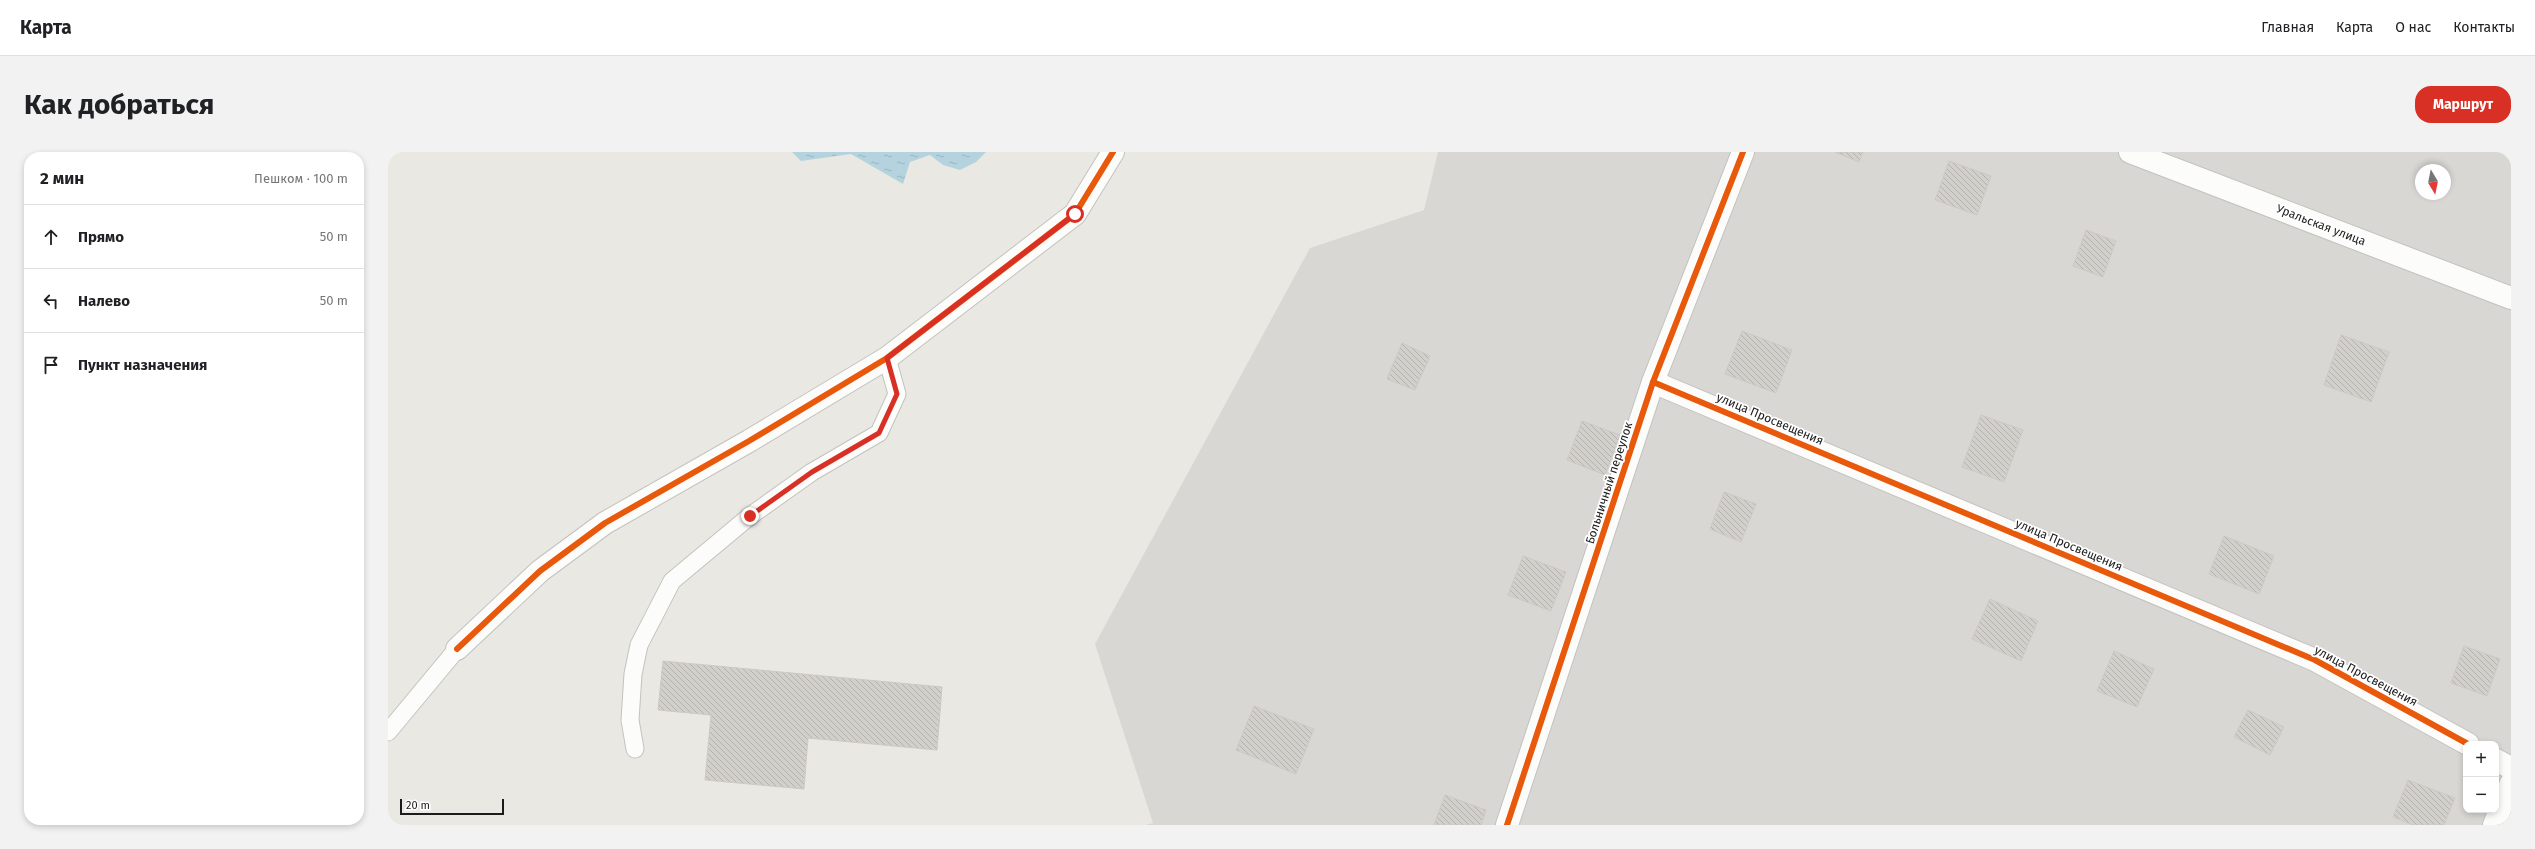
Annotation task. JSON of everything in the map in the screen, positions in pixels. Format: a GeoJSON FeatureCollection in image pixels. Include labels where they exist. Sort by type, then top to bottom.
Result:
{"type":"FeatureCollection","features":[{"type":"Feature","properties":{"kind":"street"},"geometry":{"type":"LineString","coordinates":[[456,649],[540,571],[605,523],[749,441],[887,358],[1075,214],[1113,152]]}},
{"type":"Feature","properties":{"kind":"street","name":"Больничный переулок"},"geometry":{"type":"LineString","coordinates":[[1507,825],[1654,382],[1743,152]]}},
{"type":"Feature","properties":{"kind":"street","name":"Уральская улица"},"geometry":{"type":"LineString","coordinates":[[2130,152],[2511,298]]}},
{"type":"Feature","properties":{"kind":"street","name":"улица Просвещения"},"geometry":{"type":"LineString","coordinates":[[1654,382],[2315,660],[2463,741]]}},
{"type":"Feature","properties":{"kind":"street"},"geometry":{"type":"LineString","coordinates":[[2499,762],[2511,768]]}},
{"type":"Feature","properties":{"kind":"street"},"geometry":{"type":"LineString","coordinates":[[2494,825],[2511,783]]}},
{"type":"Feature","properties":{"kind":"lane"},"geometry":{"type":"LineString","coordinates":[[635,749],[630,720],[633,674],[639,645],[672,581],[750,516],[812,472],[879,433],[897,394],[887,358]]}},
{"type":"Feature","properties":{"kind":"lane"},"geometry":{"type":"LineString","coordinates":[[388,732],[456,649]]}},
{"type":"Feature","properties":{"kind":"shaded area"},"geometry":{"type":"Polygon","coordinates":[[[1438,152],[2511,152],[2511,825],[1145,825],[1153,823],[1095,644],[1310,248],[1424,210],[1438,152]]]}},
{"type":"Feature","properties":{"kind":"water"},"geometry":{"type":"Polygon","coordinates":[[[792,152],[986,152],[976,162],[960,170],[943,165],[930,155],[910,162],[903,184],[851,154],[801,161],[792,152]]]}},
{"type":"Feature","properties":{"kind":"building"},"geometry":{"type":"Polygon","coordinates":[[[1835,152],[1863,152],[1859,162],[1835,152]]]}},
{"type":"Feature","properties":{"kind":"building"},"geometry":{"type":"Polygon","coordinates":[[[1949,161],[1991,176],[1977,215],[1935,200],[1949,161]]]}},
{"type":"Feature","properties":{"kind":"building"},"geometry":{"type":"Polygon","coordinates":[[[2086,230],[2116,241],[2103,277],[2073,266],[2086,230]]]}},
{"type":"Feature","properties":{"kind":"building"},"geometry":{"type":"Polygon","coordinates":[[[1742,331],[1792,350],[1776,393],[1725,374],[1742,331]]]}},
{"type":"Feature","properties":{"kind":"building"},"geometry":{"type":"Polygon","coordinates":[[[2341,335],[2389,352],[2371,402],[2324,385],[2341,335]]]}},
{"type":"Feature","properties":{"kind":"building"},"geometry":{"type":"Polygon","coordinates":[[[1402,343],[1430,356],[1415,390],[1387,379],[1402,343]]]}},
{"type":"Feature","properties":{"kind":"building"},"geometry":{"type":"Polygon","coordinates":[[[1981,415],[2023,430],[2004,482],[1962,467],[1981,415]]]}},
{"type":"Feature","properties":{"kind":"building"},"geometry":{"type":"Polygon","coordinates":[[[1582,421],[1620,435],[1605,475],[1567,460],[1582,421]]]}},
{"type":"Feature","properties":{"kind":"building"},"geometry":{"type":"Polygon","coordinates":[[[1724,492],[1756,504],[1741,542],[1710,529],[1724,492]]]}},
{"type":"Feature","properties":{"kind":"building"},"geometry":{"type":"Polygon","coordinates":[[[2224,536],[2274,556],[2259,594],[2209,574],[2224,536]]]}},
{"type":"Feature","properties":{"kind":"building"},"geometry":{"type":"Polygon","coordinates":[[[1523,556],[1566,572],[1551,611],[1508,595],[1523,556]]]}},
{"type":"Feature","properties":{"kind":"building"},"geometry":{"type":"Polygon","coordinates":[[[1990,599],[2038,621],[2021,661],[1972,639],[1990,599]]]}},
{"type":"Feature","properties":{"kind":"building"},"geometry":{"type":"Polygon","coordinates":[[[2464,646],[2500,659],[2487,696],[2451,683],[2464,646]]]}},
{"type":"Feature","properties":{"kind":"building"},"geometry":{"type":"Polygon","coordinates":[[[2114,651],[2154,669],[2137,707],[2097,691],[2114,651]]]}},
{"type":"Feature","properties":{"kind":"building"},"geometry":{"type":"Polygon","coordinates":[[[663,661],[942,687],[937,750],[808,738],[804,789],[705,780],[711,715],[658,710],[663,661]]]}},
{"type":"Feature","properties":{"kind":"building"},"geometry":{"type":"Polygon","coordinates":[[[1254,706],[1314,729],[1296,774],[1236,750],[1254,706]]]}},
{"type":"Feature","properties":{"kind":"building"},"geometry":{"type":"Polygon","coordinates":[[[2248,710],[2284,727],[2270,755],[2234,737],[2248,710]]]}},
{"type":"Feature","properties":{"kind":"building"},"geometry":{"type":"Polygon","coordinates":[[[2408,780],[2455,798],[2444,825],[2413,825],[2393,817],[2408,780]]]}},
{"type":"Feature","properties":{"kind":"building"},"geometry":{"type":"Polygon","coordinates":[[[1445,795],[1486,810],[1481,825],[1434,825],[1445,795]]]}},
{"type":"Feature","properties":{"kind":"cycle path"},"geometry":{"type":"LineString","coordinates":[[457,649],[540,571],[605,523],[749,441],[887,358],[1075,214],[1113,152]]}},
{"type":"Feature","properties":{"kind":"cycle path"},"geometry":{"type":"LineString","coordinates":[[1507,825],[1653,382],[1743,152]]}},
{"type":"Feature","properties":{"kind":"cycle path"},"geometry":{"type":"LineString","coordinates":[[1653,382],[2315,660],[2463,741]]}},
{"type":"Feature","properties":{"kind":"route"},"geometry":{"type":"LineString","coordinates":[[750,516],[812,472],[879,433],[897,394],[887,358],[1075,214]]}}]}
